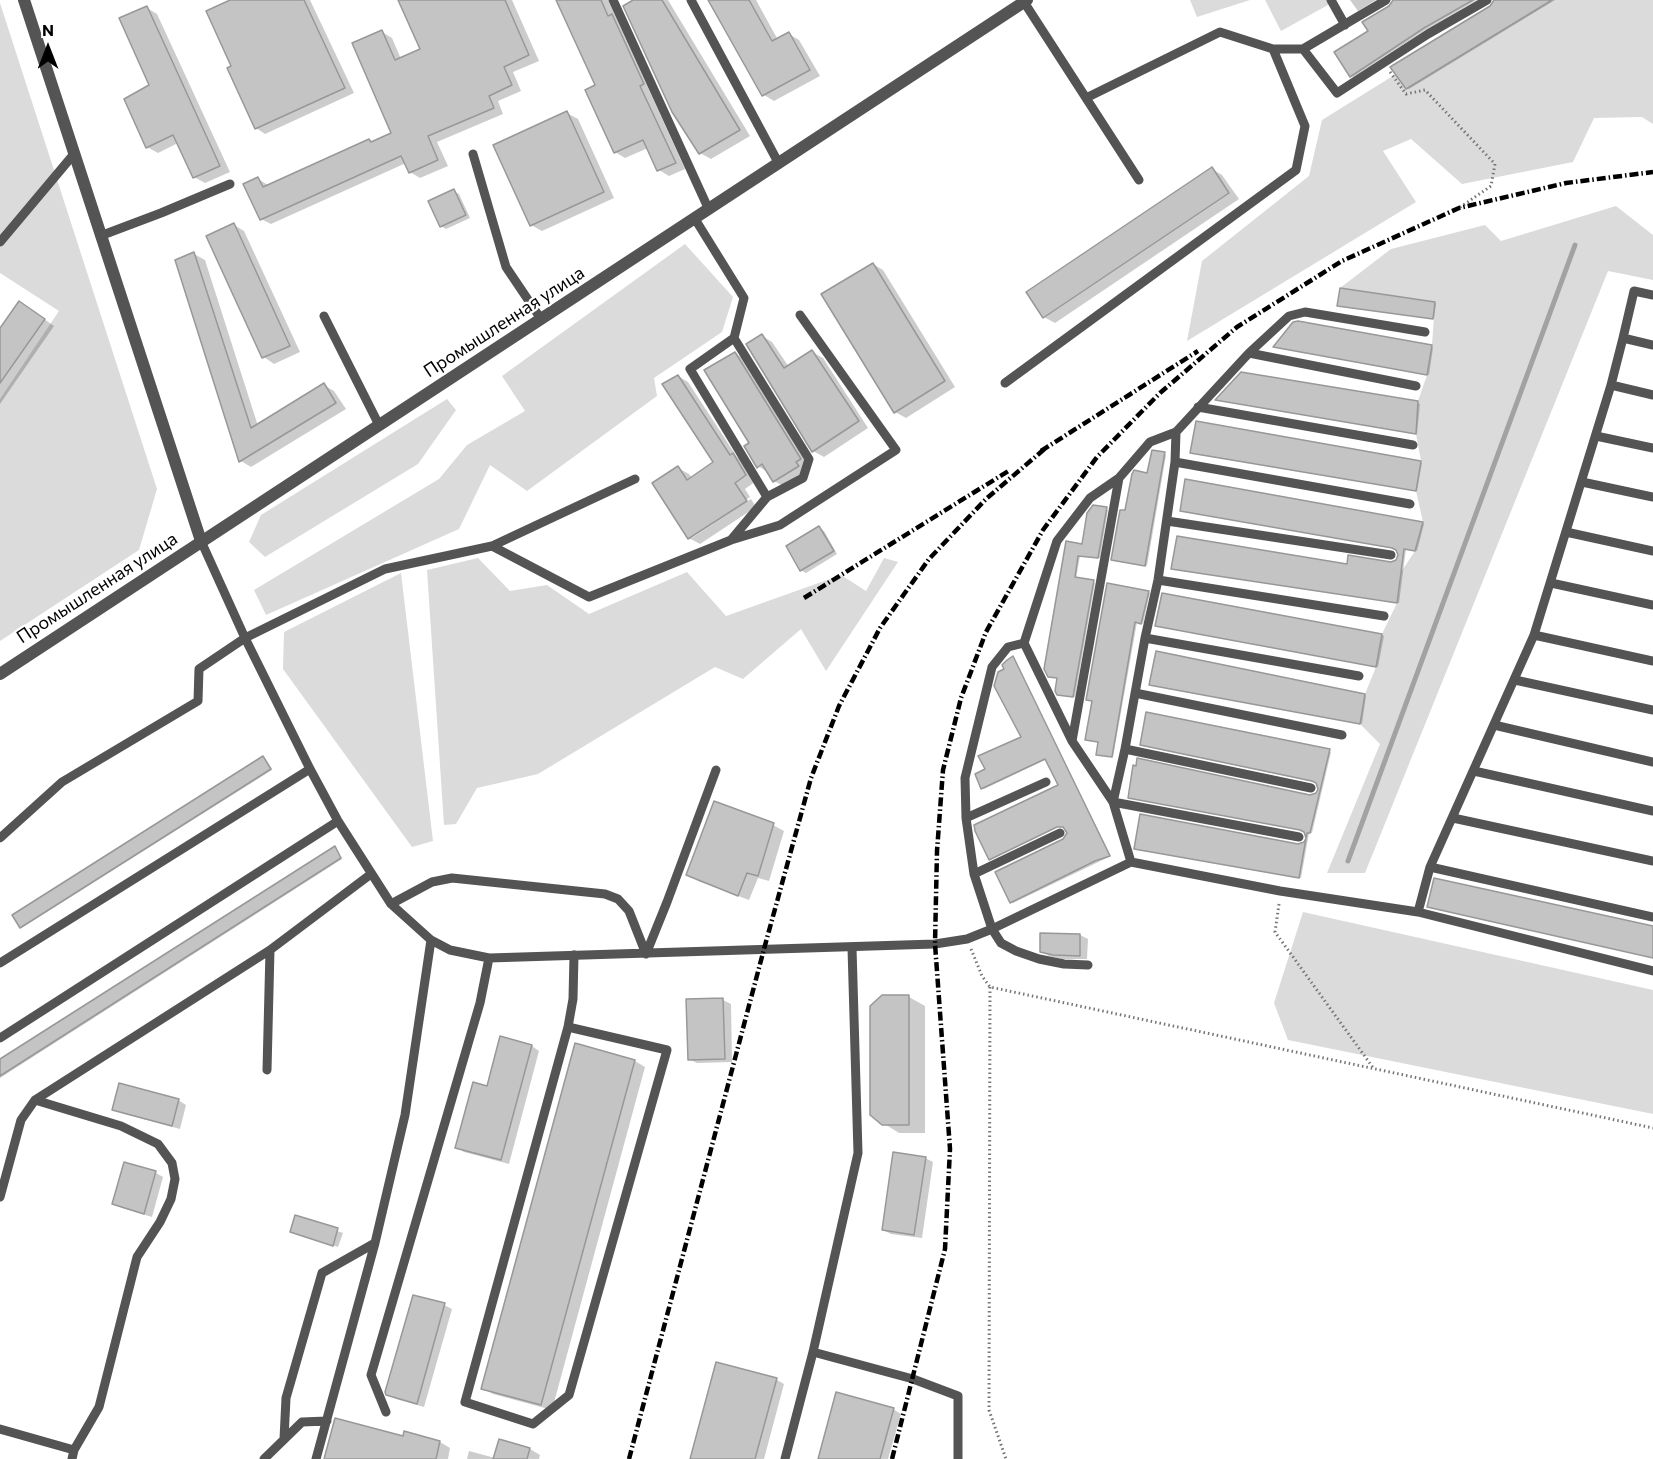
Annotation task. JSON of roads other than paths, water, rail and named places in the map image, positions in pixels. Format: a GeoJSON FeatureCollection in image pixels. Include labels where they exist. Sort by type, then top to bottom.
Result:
{"type":"FeatureCollection","features":[{"type":"Feature","properties":{"kind":"street"},"geometry":{"type":"LineString","coordinates":[[27,1],[100,236],[201,541]]}},
{"type":"Feature","properties":{"kind":"street","name":"Промышленная улица"},"geometry":{"type":"LineString","coordinates":[[0,674],[1025,1]]}},
{"type":"Feature","properties":{"kind":"lane"},"geometry":{"type":"LineString","coordinates":[[613,0],[709,210]]}},
{"type":"Feature","properties":{"kind":"lane"},"geometry":{"type":"LineString","coordinates":[[691,0],[779,164]]}},
{"type":"Feature","properties":{"kind":"lane"},"geometry":{"type":"LineString","coordinates":[[1331,0],[1345,25]]}},
{"type":"Feature","properties":{"kind":"lane"},"geometry":{"type":"LineString","coordinates":[[1086,98],[1220,32],[1273,49],[1303,49],[1386,0]]}},
{"type":"Feature","properties":{"kind":"lane"},"geometry":{"type":"LineString","coordinates":[[1303,49],[1337,93],[1487,0]]}},
{"type":"Feature","properties":{"kind":"lane"},"geometry":{"type":"LineString","coordinates":[[1025,1],[1139,180]]}},
{"type":"Feature","properties":{"kind":"lane"},"geometry":{"type":"LineString","coordinates":[[1005,383],[1296,171],[1305,126],[1273,49]]}},
{"type":"Feature","properties":{"kind":"lane"},"geometry":{"type":"LineString","coordinates":[[0,242],[74,154]]}},
{"type":"Feature","properties":{"kind":"lane"},"geometry":{"type":"LineString","coordinates":[[473,154],[506,267],[541,319]]}},
{"type":"Feature","properties":{"kind":"lane"},"geometry":{"type":"LineString","coordinates":[[100,236],[230,184]]}},
{"type":"Feature","properties":{"kind":"lane"},"geometry":{"type":"LineString","coordinates":[[695,219],[744,298],[734,338],[690,369],[767,497]]}},
{"type":"Feature","properties":{"kind":"lane"},"geometry":{"type":"LineString","coordinates":[[1418,912],[1430,867],[1534,634],[1611,385],[1634,291],[1653,295]]}},
{"type":"Feature","properties":{"kind":"lane"},"geometry":{"type":"LineString","coordinates":[[1131,862],[1113,802],[1072,741],[1024,643],[1057,541],[1090,498],[1119,478],[1150,442],[1176,432],[1250,353],[1289,316],[1305,312],[1425,332]]}},
{"type":"Feature","properties":{"kind":"lane"},"geometry":{"type":"LineString","coordinates":[[492,546],[590,597],[731,540],[780,525],[896,450],[800,315]]}},
{"type":"Feature","properties":{"kind":"lane"},"geometry":{"type":"LineString","coordinates":[[324,316],[379,425]]}},
{"type":"Feature","properties":{"kind":"lane"},"geometry":{"type":"LineString","coordinates":[[731,540],[767,497],[803,478],[809,459],[734,338]]}},
{"type":"Feature","properties":{"kind":"lane"},"geometry":{"type":"LineString","coordinates":[[1623,338],[1653,345]]}},
{"type":"Feature","properties":{"kind":"lane"},"geometry":{"type":"LineString","coordinates":[[1250,353],[1416,386]]}},
{"type":"Feature","properties":{"kind":"lane"},"geometry":{"type":"LineString","coordinates":[[1611,385],[1653,394]]}},
{"type":"Feature","properties":{"kind":"lane"},"geometry":{"type":"LineString","coordinates":[[1198,407],[1413,445]]}},
{"type":"Feature","properties":{"kind":"lane"},"geometry":{"type":"LineString","coordinates":[[1113,802],[1158,580],[1175,462],[1176,432]]}},
{"type":"Feature","properties":{"kind":"lane"},"geometry":{"type":"LineString","coordinates":[[1596,436],[1653,448]]}},
{"type":"Feature","properties":{"kind":"lane"},"geometry":{"type":"LineString","coordinates":[[1175,462],[1410,504]]}},
{"type":"Feature","properties":{"kind":"lane"},"geometry":{"type":"LineString","coordinates":[[1072,741],[1119,478]]}},
{"type":"Feature","properties":{"kind":"lane"},"geometry":{"type":"LineString","coordinates":[[0,838],[62,782],[198,701],[199,669],[245,638],[386,569],[492,546],[635,479]]}},
{"type":"Feature","properties":{"kind":"lane"},"geometry":{"type":"LineString","coordinates":[[1582,482],[1653,497]]}},
{"type":"Feature","properties":{"kind":"lane"},"geometry":{"type":"LineString","coordinates":[[1167,521],[1391,555]]}},
{"type":"Feature","properties":{"kind":"lane"},"geometry":{"type":"LineString","coordinates":[[1566,532],[1653,550]]}},
{"type":"Feature","properties":{"kind":"lane"},"geometry":{"type":"LineString","coordinates":[[201,541],[245,638],[338,821],[391,904],[431,940],[450,950],[489,958],[935,944],[967,939],[992,929],[1131,862],[1280,891],[1418,912],[1653,970]]}},
{"type":"Feature","properties":{"kind":"lane"},"geometry":{"type":"LineString","coordinates":[[1158,580],[1383,616]]}},
{"type":"Feature","properties":{"kind":"lane"},"geometry":{"type":"LineString","coordinates":[[1551,583],[1653,605]]}},
{"type":"Feature","properties":{"kind":"lane"},"geometry":{"type":"LineString","coordinates":[[1534,634],[1653,661]]}},
{"type":"Feature","properties":{"kind":"lane"},"geometry":{"type":"LineString","coordinates":[[1145,638],[1359,676]]}},
{"type":"Feature","properties":{"kind":"lane"},"geometry":{"type":"LineString","coordinates":[[1024,643],[1008,647],[992,667],[965,778],[966,818],[974,874],[992,929],[1001,943],[1016,951],[1064,964],[1088,965]]}},
{"type":"Feature","properties":{"kind":"lane"},"geometry":{"type":"LineString","coordinates":[[1515,680],[1653,710]]}},
{"type":"Feature","properties":{"kind":"lane"},"geometry":{"type":"LineString","coordinates":[[1135,693],[1342,735]]}},
{"type":"Feature","properties":{"kind":"lane"},"geometry":{"type":"LineString","coordinates":[[1494,725],[1653,762]]}},
{"type":"Feature","properties":{"kind":"lane"},"geometry":{"type":"LineString","coordinates":[[1125,749],[1311,788]]}},
{"type":"Feature","properties":{"kind":"lane"},"geometry":{"type":"LineString","coordinates":[[0,963],[310,769]]}},
{"type":"Feature","properties":{"kind":"lane"},"geometry":{"type":"LineString","coordinates":[[646,954],[716,770]]}},
{"type":"Feature","properties":{"kind":"lane"},"geometry":{"type":"LineString","coordinates":[[1474,771],[1653,811]]}},
{"type":"Feature","properties":{"kind":"lane"},"geometry":{"type":"LineString","coordinates":[[966,818],[1046,782]]}},
{"type":"Feature","properties":{"kind":"lane"},"geometry":{"type":"LineString","coordinates":[[1113,802],[1299,837]]}},
{"type":"Feature","properties":{"kind":"lane"},"geometry":{"type":"LineString","coordinates":[[1453,818],[1653,861]]}},
{"type":"Feature","properties":{"kind":"lane"},"geometry":{"type":"LineString","coordinates":[[0,1038],[338,821]]}},
{"type":"Feature","properties":{"kind":"lane"},"geometry":{"type":"LineString","coordinates":[[974,874],[1060,833]]}},
{"type":"Feature","properties":{"kind":"lane"},"geometry":{"type":"LineString","coordinates":[[1430,867],[1653,917]]}},
{"type":"Feature","properties":{"kind":"lane"},"geometry":{"type":"LineString","coordinates":[[0,1197],[21,1120],[35,1100],[270,950],[371,874]]}},
{"type":"Feature","properties":{"kind":"lane"},"geometry":{"type":"LineString","coordinates":[[391,904],[432,882],[452,878],[605,894],[618,899],[628,911],[646,954]]}},
{"type":"Feature","properties":{"kind":"lane"},"geometry":{"type":"LineString","coordinates":[[316,1459],[375,1243],[405,1115],[431,940]]}},
{"type":"Feature","properties":{"kind":"lane"},"geometry":{"type":"LineString","coordinates":[[785,1459],[813,1352],[858,1153],[852,948]]}},
{"type":"Feature","properties":{"kind":"lane"},"geometry":{"type":"LineString","coordinates":[[267,1070],[270,950]]}},
{"type":"Feature","properties":{"kind":"lane"},"geometry":{"type":"LineString","coordinates":[[568,1027],[667,1050],[569,1395],[533,1424],[465,1402],[568,1027],[573,999],[574,955]]}},
{"type":"Feature","properties":{"kind":"lane"},"geometry":{"type":"LineString","coordinates":[[386,1412],[371,1376],[480,1003],[489,958]]}},
{"type":"Feature","properties":{"kind":"lane"},"geometry":{"type":"LineString","coordinates":[[0,1429],[73,1454],[99,1407],[137,1257],[160,1222],[171,1199],[175,1179],[172,1163],[158,1144],[121,1126],[35,1100]]}},
{"type":"Feature","properties":{"kind":"lane"},"geometry":{"type":"LineString","coordinates":[[284,1439],[286,1398],[322,1273],[375,1243]]}},
{"type":"Feature","properties":{"kind":"lane"},"geometry":{"type":"LineString","coordinates":[[813,1352],[913,1379],[958,1396],[958,1459]]}},
{"type":"Feature","properties":{"kind":"lane"},"geometry":{"type":"LineString","coordinates":[[264,1459],[302,1422],[327,1421]]}},
{"type":"Feature","properties":{"kind":"waterway"},"geometry":{"type":"LineString","coordinates":[[1348,861],[1575,245]]}},
{"type":"Feature","properties":{"kind":"railway"},"geometry":{"type":"LineString","coordinates":[[892,1459],[945,1249],[950,1149],[935,944],[937,851],[943,770],[961,698],[986,632],[1043,530],[1097,457],[1160,393],[1237,327],[1342,261],[1459,208],[1566,183],[1653,172]]}},
{"type":"Feature","properties":{"kind":"railway"},"geometry":{"type":"LineString","coordinates":[[1041,451],[1198,351]]}},
{"type":"Feature","properties":{"kind":"railway"},"geometry":{"type":"LineString","coordinates":[[629,1459],[811,778],[839,706],[880,628],[929,559],[986,499],[1048,446]]}},
{"type":"Feature","properties":{"kind":"railway"},"geometry":{"type":"LineString","coordinates":[[804,598],[1010,470]]}}]}
